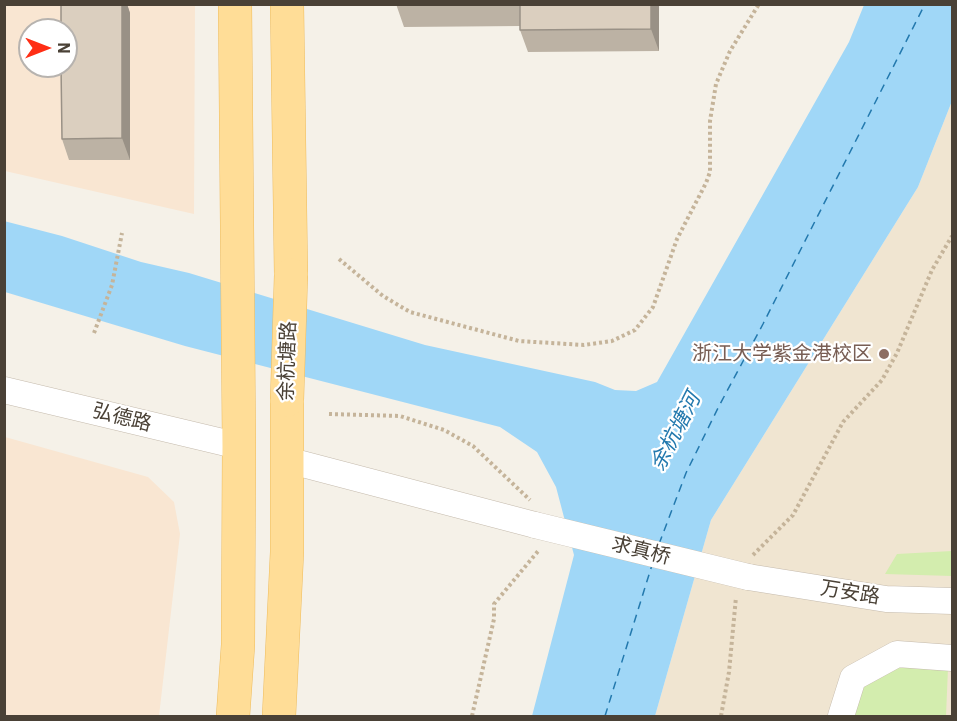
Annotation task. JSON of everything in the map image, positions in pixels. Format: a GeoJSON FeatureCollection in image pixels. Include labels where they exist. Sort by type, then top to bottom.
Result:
{"type":"FeatureCollection","features":[{"type":"Feature","properties":{"kind":"main road"},"geometry":{"type":"LineString","coordinates":[[233,717],[238,645],[239,446],[235,4]]}},
{"type":"Feature","properties":{"kind":"main road","name":"余杭塘路"},"geometry":{"type":"LineString","coordinates":[[279,717],[287,552],[287,400],[291,275],[286,4]]}},
{"type":"Feature","properties":{"kind":"street","name":"弘德路"},"geometry":{"type":"LineString","coordinates":[[4,390],[239,446]]}},
{"type":"Feature","properties":{"kind":"street","name":"求真桥"},"geometry":{"type":"LineString","coordinates":[[287,460],[535,525],[745,576]]}},
{"type":"Feature","properties":{"kind":"street","name":"万安路"},"geometry":{"type":"LineString","coordinates":[[745,576],[886,600],[952,601]]}},
{"type":"Feature","properties":{"kind":"street"},"geometry":{"type":"LineString","coordinates":[[841,717],[853,678],[897,654],[952,658]]}},
{"type":"Feature","properties":{"kind":"path"},"geometry":{"type":"LineString","coordinates":[[339,259],[383,296],[410,312],[519,341],[584,345],[612,341],[635,330],[653,307],[677,239],[706,183],[710,172],[710,121],[716,84],[730,51],[759,4]]}},
{"type":"Feature","properties":{"kind":"path"},"geometry":{"type":"LineString","coordinates":[[94,333],[112,285],[122,233]]}},
{"type":"Feature","properties":{"kind":"path"},"geometry":{"type":"LineString","coordinates":[[721,717],[745,576],[793,515],[843,422],[882,380],[897,353],[932,270],[952,236]]}},
{"type":"Feature","properties":{"kind":"shaded area"},"geometry":{"type":"Polygon","coordinates":[[[5,5],[195,5],[194,214],[5,171],[5,5]]]}},
{"type":"Feature","properties":{"kind":"shaded area","name":"浙江大学紫金港校区"},"geometry":{"type":"Polygon","coordinates":[[[952,101],[952,716],[655,716],[711,520],[918,187],[952,101]]]}},
{"type":"Feature","properties":{"kind":"shaded area"},"geometry":{"type":"Polygon","coordinates":[[[5,437],[148,477],[174,502],[180,534],[159,716],[5,716],[5,437]]]}},
{"type":"Feature","properties":{"kind":"green space"},"geometry":{"type":"Polygon","coordinates":[[[952,551],[952,576],[885,574],[897,554],[952,551]]]}},
{"type":"Feature","properties":{"kind":"green space"},"geometry":{"type":"Polygon","coordinates":[[[893,668],[948,668],[946,716],[851,716],[860,689],[875,674],[893,668]]]}},
{"type":"Feature","properties":{"kind":"water","name":"余杭塘河"},"geometry":{"type":"Polygon","coordinates":[[[864,5],[952,5],[952,101],[918,187],[711,520],[655,716],[532,716],[574,555],[556,487],[537,452],[500,427],[185,346],[5,292],[4,221],[62,236],[141,262],[189,273],[425,345],[595,382],[615,390],[636,391],[657,382],[849,42],[864,5]]]}},
{"type":"Feature","properties":{"kind":"building"},"geometry":{"type":"Polygon","coordinates":[[[61,4],[122,4],[122,138],[62,139],[61,78],[78,78],[78,18],[61,18],[61,4]]]}},
{"type":"Feature","properties":{"kind":"building"},"geometry":{"type":"Polygon","coordinates":[[[396,4],[469,4],[396,5],[396,4]]]}},
{"type":"Feature","properties":{"kind":"building"},"geometry":{"type":"Polygon","coordinates":[[[520,4],[651,4],[651,29],[520,30],[520,4]]]}},
{"type":"Feature","properties":{"kind":"ferry route"},"geometry":{"type":"LineString","coordinates":[[659,544],[686,473],[719,406],[925,4]]}},
{"type":"Feature","properties":{"kind":"ferry route"},"geometry":{"type":"LineString","coordinates":[[605,716],[652,565]]}},
{"type":"Feature","properties":{"kind":"place","name":"浙江大学紫金港校区"},"geometry":{"type":"Point","coordinates":[884,354]}}]}
